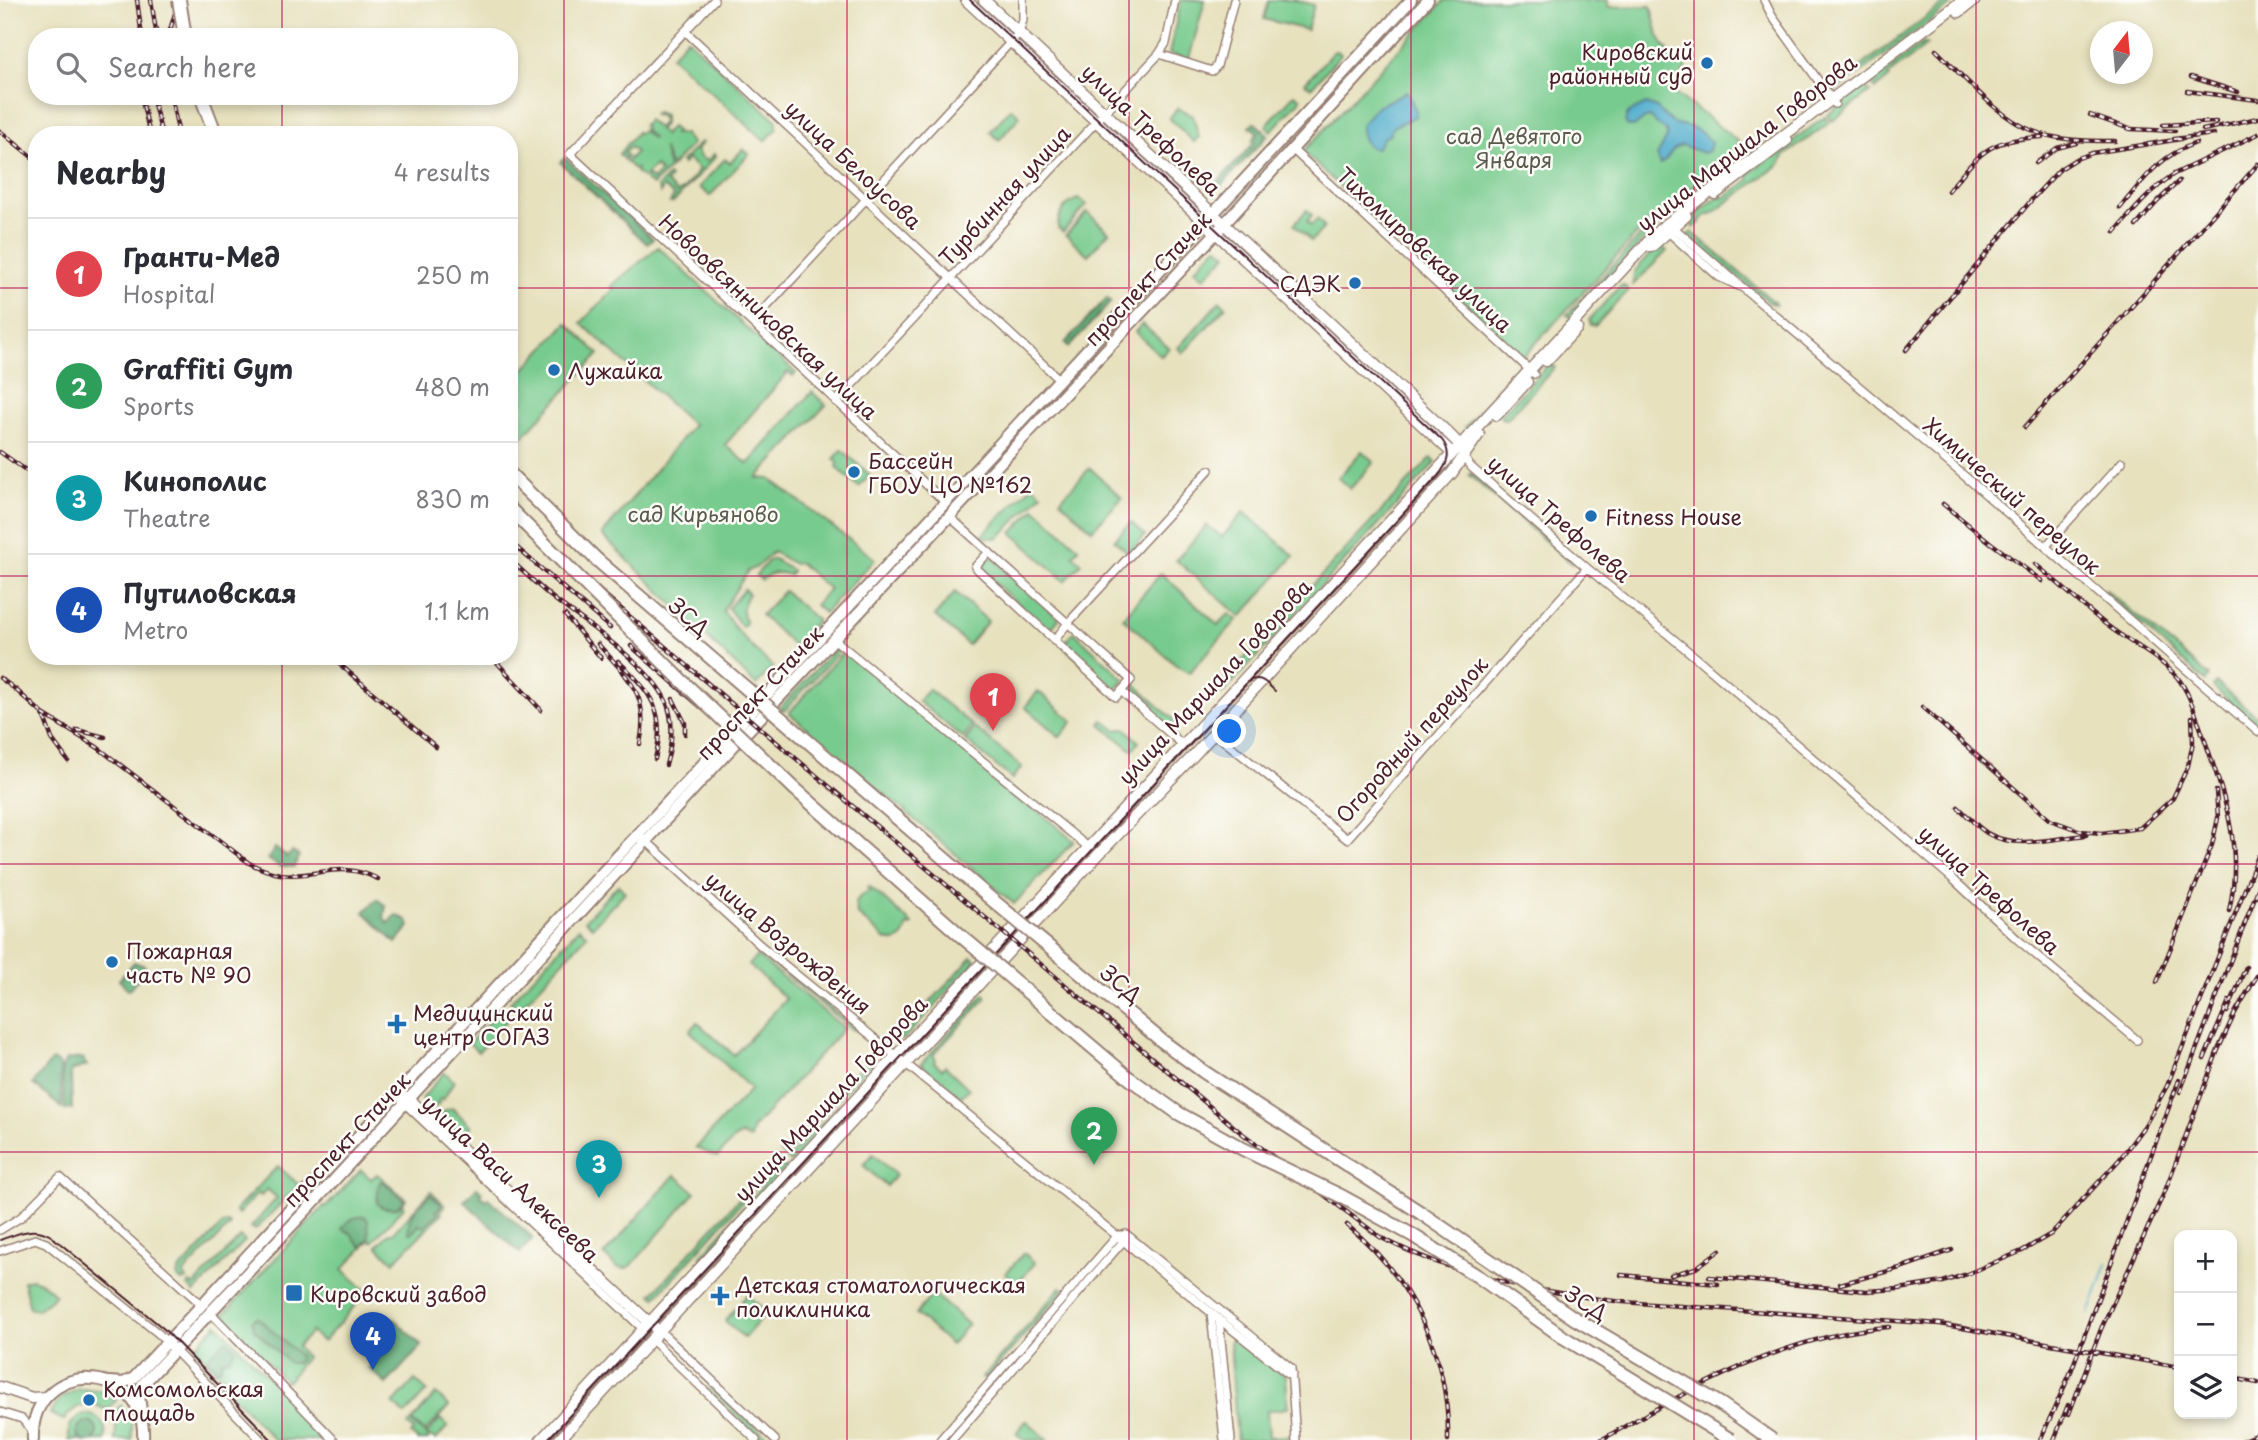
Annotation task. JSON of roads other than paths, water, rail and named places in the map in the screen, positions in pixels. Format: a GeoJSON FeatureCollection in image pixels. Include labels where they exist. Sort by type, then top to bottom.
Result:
{"type":"FeatureCollection","features":[{"type":"Feature","properties":{"kind":"highway"},"geometry":{"type":"LineString","coordinates":[[172,0],[177,28]]}},
{"type":"Feature","properties":{"kind":"highway"},"geometry":{"type":"LineString","coordinates":[[178,0],[183,28]]}},
{"type":"Feature","properties":{"kind":"highway"},"geometry":{"type":"LineString","coordinates":[[196,105],[205,126]]}},
{"type":"Feature","properties":{"kind":"highway"},"geometry":{"type":"LineString","coordinates":[[204,105],[213,126]]}},
{"type":"Feature","properties":{"kind":"highway","name":"ЗСД"},"geometry":{"type":"LineString","coordinates":[[518,482],[596,559],[704,653],[1162,1041],[1204,1072],[1421,1213],[1574,1318],[1722,1405],[1772,1440]]}},
{"type":"Feature","properties":{"kind":"highway","name":"ЗСД"},"geometry":{"type":"LineString","coordinates":[[518,517],[794,788],[960,935],[1129,1078],[1178,1113],[1412,1235],[1479,1277],[1563,1337],[1731,1440]]}},
{"type":"Feature","properties":{"kind":"main road","name":"улица Трефолева"},"geometry":{"type":"LineString","coordinates":[[966,0],[1451,452]]}},
{"type":"Feature","properties":{"kind":"main road","name":"улица Трефолева"},"geometry":{"type":"LineString","coordinates":[[984,0],[1459,444],[1463,457]]}},
{"type":"Feature","properties":{"kind":"main road","name":"проспект Стачек"},"geometry":{"type":"LineString","coordinates":[[110,1382],[124,1382],[134,1378],[171,1346],[404,1099],[946,503],[1411,0]]}},
{"type":"Feature","properties":{"kind":"main road","name":"проспект Стачек"},"geometry":{"type":"LineString","coordinates":[[643,838],[835,640],[1216,233],[1428,0]]}},
{"type":"Feature","properties":{"kind":"main road","name":"улица Маршала Говорова"},"geometry":{"type":"LineString","coordinates":[[541,1440],[1451,452],[1532,372],[1668,227],[1963,0]]}},
{"type":"Feature","properties":{"kind":"main road","name":"улица Маршала Говорова"},"geometry":{"type":"LineString","coordinates":[[1833,102],[1975,0]]}},
{"type":"Feature","properties":{"kind":"main road","name":"улица Маршала Говорова"},"geometry":{"type":"LineString","coordinates":[[559,1440],[1449,476],[1473,441],[1532,372]]}},
{"type":"Feature","properties":{"kind":"main road","name":"улица Васи Алексеева"},"geometry":{"type":"LineString","coordinates":[[404,1099],[646,1326],[659,1330]]}},
{"type":"Feature","properties":{"kind":"main road","name":"улица Васи Алексеева"},"geometry":{"type":"LineString","coordinates":[[646,1326],[650,1339]]}},
{"type":"Feature","properties":{"kind":"main road","name":"проспект Стачек"},"geometry":{"type":"LineString","coordinates":[[142,1419],[140,1389],[171,1346]]}},
{"type":"Feature","properties":{"kind":"main road"},"geometry":{"type":"LineString","coordinates":[[33,1435],[36,1412],[46,1397],[59,1386],[74,1380],[92,1378],[110,1382],[130,1397],[142,1419],[143,1440]]}},
{"type":"Feature","properties":{"kind":"main road"},"geometry":{"type":"LineString","coordinates":[[0,1387],[32,1398],[46,1397]]}},
{"type":"Feature","properties":{"kind":"street"},"geometry":{"type":"LineString","coordinates":[[685,31],[714,0]]}},
{"type":"Feature","properties":{"kind":"street"},"geometry":{"type":"LineString","coordinates":[[752,323],[1019,33],[1023,20],[1023,0]]}},
{"type":"Feature","properties":{"kind":"street","name":"Турбинная улица"},"geometry":{"type":"LineString","coordinates":[[836,402],[1159,54],[1166,43],[1175,0]]}},
{"type":"Feature","properties":{"kind":"street"},"geometry":{"type":"LineString","coordinates":[[1159,54],[1212,71],[1217,66],[1234,0]]}},
{"type":"Feature","properties":{"kind":"street"},"geometry":{"type":"LineString","coordinates":[[1764,0],[1772,16],[1833,102]]}},
{"type":"Feature","properties":{"kind":"street","name":"Новоовсянниковская улица"},"geometry":{"type":"LineString","coordinates":[[685,31],[570,154],[946,503]]}},
{"type":"Feature","properties":{"kind":"street","name":"улица Белоусова"},"geometry":{"type":"LineString","coordinates":[[685,31],[1060,380]]}},
{"type":"Feature","properties":{"kind":"street","name":"Тихомировская улица"},"geometry":{"type":"LineString","coordinates":[[1292,149],[1532,372]]}},
{"type":"Feature","properties":{"kind":"street","name":"Химический переулок"},"geometry":{"type":"LineString","coordinates":[[1668,227],[1719,277],[1743,288],[2046,546],[2258,732]]}},
{"type":"Feature","properties":{"kind":"street","name":"улица Трефолева"},"geometry":{"type":"LineString","coordinates":[[1463,457],[1471,467],[1587,568],[1708,668],[1954,880],[2017,939],[2137,1040]]}},
{"type":"Feature","properties":{"kind":"street"},"geometry":{"type":"LineString","coordinates":[[2046,546],[2122,462]]}},
{"type":"Feature","properties":{"kind":"street"},"geometry":{"type":"LineString","coordinates":[[1055,641],[1068,623],[1209,470]]}},
{"type":"Feature","properties":{"kind":"street"},"geometry":{"type":"LineString","coordinates":[[950,517],[1131,680],[1118,694]]}},
{"type":"Feature","properties":{"kind":"street"},"geometry":{"type":"LineString","coordinates":[[989,552],[975,567],[1055,641],[1182,744]]}},
{"type":"Feature","properties":{"kind":"street","name":"Огородный переулок"},"geometry":{"type":"LineString","coordinates":[[1214,733],[1347,839],[1587,568]]}},
{"type":"Feature","properties":{"kind":"street"},"geometry":{"type":"LineString","coordinates":[[835,640],[1088,847]]}},
{"type":"Feature","properties":{"kind":"street","name":"улица Возрождения"},"geometry":{"type":"LineString","coordinates":[[643,838],[760,945],[1214,1311],[1291,1368],[1292,1374]]}},
{"type":"Feature","properties":{"kind":"street"},"geometry":{"type":"LineString","coordinates":[[0,1230],[21,1217],[60,1177],[206,1308],[334,1440]]}},
{"type":"Feature","properties":{"kind":"street"},"geometry":{"type":"LineString","coordinates":[[940,1440],[1123,1237]]}},
{"type":"Feature","properties":{"kind":"street"},"geometry":{"type":"LineString","coordinates":[[952,1440],[1123,1237]]}},
{"type":"Feature","properties":{"kind":"street"},"geometry":{"type":"LineString","coordinates":[[0,1251],[29,1240],[46,1243],[171,1346],[261,1440]]}},
{"type":"Feature","properties":{"kind":"street"},"geometry":{"type":"LineString","coordinates":[[1214,1311],[1219,1319],[1288,1374],[1292,1374],[1296,1440]]}},
{"type":"Feature","properties":{"kind":"street"},"geometry":{"type":"LineString","coordinates":[[1214,1311],[1224,1440]]}},
{"type":"Feature","properties":{"kind":"street"},"geometry":{"type":"LineString","coordinates":[[1219,1319],[1231,1440]]}},
{"type":"Feature","properties":{"kind":"street","name":"улица Васи Алексеева"},"geometry":{"type":"LineString","coordinates":[[659,1330],[775,1440]]}},
{"type":"Feature","properties":{"kind":"street","name":"улица Васи Алексеева"},"geometry":{"type":"LineString","coordinates":[[650,1339],[756,1440]]}},
{"type":"Feature","properties":{"kind":"street"},"geometry":{"type":"LineString","coordinates":[[0,1412],[24,1420],[33,1435]]}},
{"type":"Feature","properties":{"kind":"water"},"geometry":{"type":"Polygon","coordinates":[[[1407,91],[1416,116],[1394,126],[1376,149],[1366,144],[1361,126],[1375,108],[1407,91]]]}},
{"type":"Feature","properties":{"kind":"water"},"geometry":{"type":"Polygon","coordinates":[[[1646,104],[1657,108],[1672,123],[1702,133],[1711,142],[1709,151],[1703,153],[1682,145],[1674,149],[1660,164],[1657,156],[1667,137],[1666,131],[1649,117],[1634,127],[1625,122],[1628,113],[1646,104]]]}},
{"type":"Feature","properties":{"kind":"waterway"},"geometry":{"type":"LineString","coordinates":[[2089,1314],[2107,1264]]}},
{"type":"Feature","properties":{"kind":"tram line"},"geometry":{"type":"LineString","coordinates":[[547,1440],[1438,476],[1446,463],[1448,454],[1442,440],[970,0]]}},
{"type":"Feature","properties":{"kind":"tram line"},"geometry":{"type":"LineString","coordinates":[[1247,682],[1259,679],[1275,691]]}},
{"type":"Feature","properties":{"kind":"tram line"},"geometry":{"type":"LineString","coordinates":[[0,1240],[32,1231],[51,1236],[164,1329],[272,1440]]}},
{"type":"Feature","properties":{"kind":"railway"},"geometry":{"type":"LineString","coordinates":[[137,0],[141,28]]}},
{"type":"Feature","properties":{"kind":"railway"},"geometry":{"type":"LineString","coordinates":[[151,0],[156,28]]}},
{"type":"Feature","properties":{"kind":"railway"},"geometry":{"type":"LineString","coordinates":[[171,28],[179,0]]}},
{"type":"Feature","properties":{"kind":"railway"},"geometry":{"type":"LineString","coordinates":[[1936,50],[1981,95],[2020,125],[2063,139],[2115,141]]}},
{"type":"Feature","properties":{"kind":"railway"},"geometry":{"type":"LineString","coordinates":[[2191,77],[2238,92]]}},
{"type":"Feature","properties":{"kind":"railway"},"geometry":{"type":"LineString","coordinates":[[2187,91],[2258,100]]}},
{"type":"Feature","properties":{"kind":"railway"},"geometry":{"type":"LineString","coordinates":[[143,105],[148,126]]}},
{"type":"Feature","properties":{"kind":"railway"},"geometry":{"type":"LineString","coordinates":[[154,105],[160,126]]}},
{"type":"Feature","properties":{"kind":"railway"},"geometry":{"type":"LineString","coordinates":[[173,105],[177,126]]}},
{"type":"Feature","properties":{"kind":"railway"},"geometry":{"type":"LineString","coordinates":[[2090,115],[2130,129],[2175,131]]}},
{"type":"Feature","properties":{"kind":"railway"},"geometry":{"type":"LineString","coordinates":[[2203,130],[2258,118]]}},
{"type":"Feature","properties":{"kind":"railway"},"geometry":{"type":"LineString","coordinates":[[2163,125],[2216,122]]}},
{"type":"Feature","properties":{"kind":"railway"},"geometry":{"type":"LineString","coordinates":[[0,131],[28,154]]}},
{"type":"Feature","properties":{"kind":"railway"},"geometry":{"type":"LineString","coordinates":[[2174,139],[2214,134]]}},
{"type":"Feature","properties":{"kind":"railway"},"geometry":{"type":"LineString","coordinates":[[2115,232],[2150,194],[2174,174],[2258,134]]}},
{"type":"Feature","properties":{"kind":"railway"},"geometry":{"type":"LineString","coordinates":[[1948,191],[1987,150],[2009,141],[2042,137]]}},
{"type":"Feature","properties":{"kind":"railway"},"geometry":{"type":"LineString","coordinates":[[1906,350],[2060,169],[2092,153],[2181,139]]}},
{"type":"Feature","properties":{"kind":"railway"},"geometry":{"type":"LineString","coordinates":[[2036,163],[2057,148],[2076,143]]}},
{"type":"Feature","properties":{"kind":"railway"},"geometry":{"type":"LineString","coordinates":[[2120,208],[2162,162],[2196,143]]}},
{"type":"Feature","properties":{"kind":"railway"},"geometry":{"type":"LineString","coordinates":[[2025,427],[2258,164]]}},
{"type":"Feature","properties":{"kind":"railway"},"geometry":{"type":"LineString","coordinates":[[2136,226],[2179,181]]}},
{"type":"Feature","properties":{"kind":"railway"},"geometry":{"type":"LineString","coordinates":[[0,452],[28,472]]}},
{"type":"Feature","properties":{"kind":"railway"},"geometry":{"type":"LineString","coordinates":[[1943,504],[2042,581]]}},
{"type":"Feature","properties":{"kind":"railway"},"geometry":{"type":"LineString","coordinates":[[518,521],[1239,1131],[1380,1237],[1438,1263],[1529,1288],[1623,1302],[1940,1324],[2174,1366]]}},
{"type":"Feature","properties":{"kind":"railway"},"geometry":{"type":"LineString","coordinates":[[518,549],[610,628]]}},
{"type":"Feature","properties":{"kind":"railway"},"geometry":{"type":"LineString","coordinates":[[2035,564],[2108,626],[2161,663],[2177,677],[2186,690],[2230,821],[2234,865],[2229,911]]}},
{"type":"Feature","properties":{"kind":"railway"},"geometry":{"type":"LineString","coordinates":[[518,567],[632,660],[658,688],[666,701],[672,725],[666,765]]}},
{"type":"Feature","properties":{"kind":"railway"},"geometry":{"type":"LineString","coordinates":[[565,615],[601,658]]}},
{"type":"Feature","properties":{"kind":"railway"},"geometry":{"type":"LineString","coordinates":[[598,644],[628,678],[639,700],[642,713],[640,744]]}},
{"type":"Feature","properties":{"kind":"railway"},"geometry":{"type":"LineString","coordinates":[[631,646],[710,715]]}},
{"type":"Feature","properties":{"kind":"railway"},"geometry":{"type":"LineString","coordinates":[[618,661],[639,683],[653,704],[659,728],[655,759]]}},
{"type":"Feature","properties":{"kind":"railway"},"geometry":{"type":"LineString","coordinates":[[340,665],[436,747]]}},
{"type":"Feature","properties":{"kind":"railway"},"geometry":{"type":"LineString","coordinates":[[499,665],[541,710]]}},
{"type":"Feature","properties":{"kind":"railway"},"geometry":{"type":"LineString","coordinates":[[0,678],[43,714],[52,739],[68,761]]}},
{"type":"Feature","properties":{"kind":"railway"},"geometry":{"type":"LineString","coordinates":[[673,699],[685,723],[685,734]]}},
{"type":"Feature","properties":{"kind":"railway"},"geometry":{"type":"LineString","coordinates":[[1922,707],[2050,820],[2081,831],[2102,833],[2140,828],[2173,798],[2188,766],[2193,742],[2192,717]]}},
{"type":"Feature","properties":{"kind":"railway"},"geometry":{"type":"LineString","coordinates":[[43,714],[97,747],[249,863],[280,874],[351,870],[378,879]]}},
{"type":"Feature","properties":{"kind":"railway"},"geometry":{"type":"LineString","coordinates":[[77,730],[105,737]]}},
{"type":"Feature","properties":{"kind":"railway"},"geometry":{"type":"LineString","coordinates":[[2157,982],[2212,845],[2218,818],[2216,791]]}},
{"type":"Feature","properties":{"kind":"railway"},"geometry":{"type":"LineString","coordinates":[[1958,807],[1987,833],[2010,841],[2036,842],[2086,835]]}},
{"type":"Feature","properties":{"kind":"railway"},"geometry":{"type":"LineString","coordinates":[[1709,1277],[1866,1291],[1899,1289],[1943,1282],[1967,1274],[2022,1251],[2051,1234],[2119,1160],[2145,1125],[2167,1086],[2258,856]]}},
{"type":"Feature","properties":{"kind":"railway"},"geometry":{"type":"LineString","coordinates":[[2180,1092],[2258,889]]}},
{"type":"Feature","properties":{"kind":"railway"},"geometry":{"type":"LineString","coordinates":[[2227,1012],[2246,967]]}},
{"type":"Feature","properties":{"kind":"railway"},"geometry":{"type":"LineString","coordinates":[[2069,1414],[2101,1329],[2165,1191],[2218,1050],[2235,1013],[2258,974]]}},
{"type":"Feature","properties":{"kind":"railway"},"geometry":{"type":"LineString","coordinates":[[2204,1059],[2229,1001]]}},
{"type":"Feature","properties":{"kind":"railway"},"geometry":{"type":"LineString","coordinates":[[2040,1440],[2070,1374],[2179,1080]]}},
{"type":"Feature","properties":{"kind":"railway"},"geometry":{"type":"LineString","coordinates":[[1347,1225],[1390,1269],[1408,1294],[1422,1321],[1434,1349],[1442,1379],[1448,1440]]}},
{"type":"Feature","properties":{"kind":"railway"},"geometry":{"type":"LineString","coordinates":[[1671,1275],[1696,1268],[1720,1250]]}},
{"type":"Feature","properties":{"kind":"railway"},"geometry":{"type":"LineString","coordinates":[[1840,1284],[1900,1268],[1952,1250]]}},
{"type":"Feature","properties":{"kind":"railway"},"geometry":{"type":"LineString","coordinates":[[1621,1275],[1718,1284]]}},
{"type":"Feature","properties":{"kind":"railway"},"geometry":{"type":"LineString","coordinates":[[1601,1440],[1668,1402],[1739,1367],[1813,1341],[1889,1327]]}},
{"type":"Feature","properties":{"kind":"railway"},"geometry":{"type":"LineString","coordinates":[[2237,1379],[2258,1383]]}},
{"type":"Feature","properties":{"kind":"railway"},"geometry":{"type":"LineString","coordinates":[[2054,1440],[2068,1405]]}},
{"type":"Feature","properties":{"kind":"railway"},"geometry":{"type":"LineString","coordinates":[[2243,1440],[2258,1434]]}},
{"type":"Feature","properties":{"kind":"place","name":"Кировский районный суд"},"geometry":{"type":"Point","coordinates":[1707,63]}},
{"type":"Feature","properties":{"kind":"place","name":"СДЭК"},"geometry":{"type":"Point","coordinates":[1355,283]}},
{"type":"Feature","properties":{"kind":"place","name":"Лужайка"},"geometry":{"type":"Point","coordinates":[554,370]}},
{"type":"Feature","properties":{"kind":"place","name":"Бассейн ГБОУ ЦО №162"},"geometry":{"type":"Point","coordinates":[854,472]}},
{"type":"Feature","properties":{"kind":"place","name":"Fitness House"},"geometry":{"type":"Point","coordinates":[1591,516]}},
{"type":"Feature","properties":{"kind":"place","name":"Гранти-Мед"},"geometry":{"type":"Point","coordinates":[993,731]}},
{"type":"Feature","properties":{"kind":"place","name":"Пожарная часть № 90"},"geometry":{"type":"Point","coordinates":[112,962]}},
{"type":"Feature","properties":{"kind":"place","name":"Медицинский центр СОГАЗ"},"geometry":{"type":"Point","coordinates":[397,1024]}},
{"type":"Feature","properties":{"kind":"place","name":"Graffiti Gym"},"geometry":{"type":"Point","coordinates":[1094,1165]}},
{"type":"Feature","properties":{"kind":"place","name":"Кинополис"},"geometry":{"type":"Point","coordinates":[599,1198]}},
{"type":"Feature","properties":{"kind":"place","name":"Кировский завод"},"geometry":{"type":"Point","coordinates":[294,1293]}},
{"type":"Feature","properties":{"kind":"place","name":"Детская стоматологическая поликлиника"},"geometry":{"type":"Point","coordinates":[720,1296]}},
{"type":"Feature","properties":{"kind":"place","name":"Путиловская"},"geometry":{"type":"Point","coordinates":[373,1370]}},
{"type":"Feature","properties":{"kind":"place","name":"Комсомольская площадь"},"geometry":{"type":"Point","coordinates":[89,1400]}},
{"type":"Feature","properties":{"kind":"park label","name":"сад Девятого Января"},"geometry":{"type":"Point","coordinates":[1514,147]}},
{"type":"Feature","properties":{"kind":"park label","name":"сад Кирьяново"},"geometry":{"type":"Point","coordinates":[703,513]}}]}
